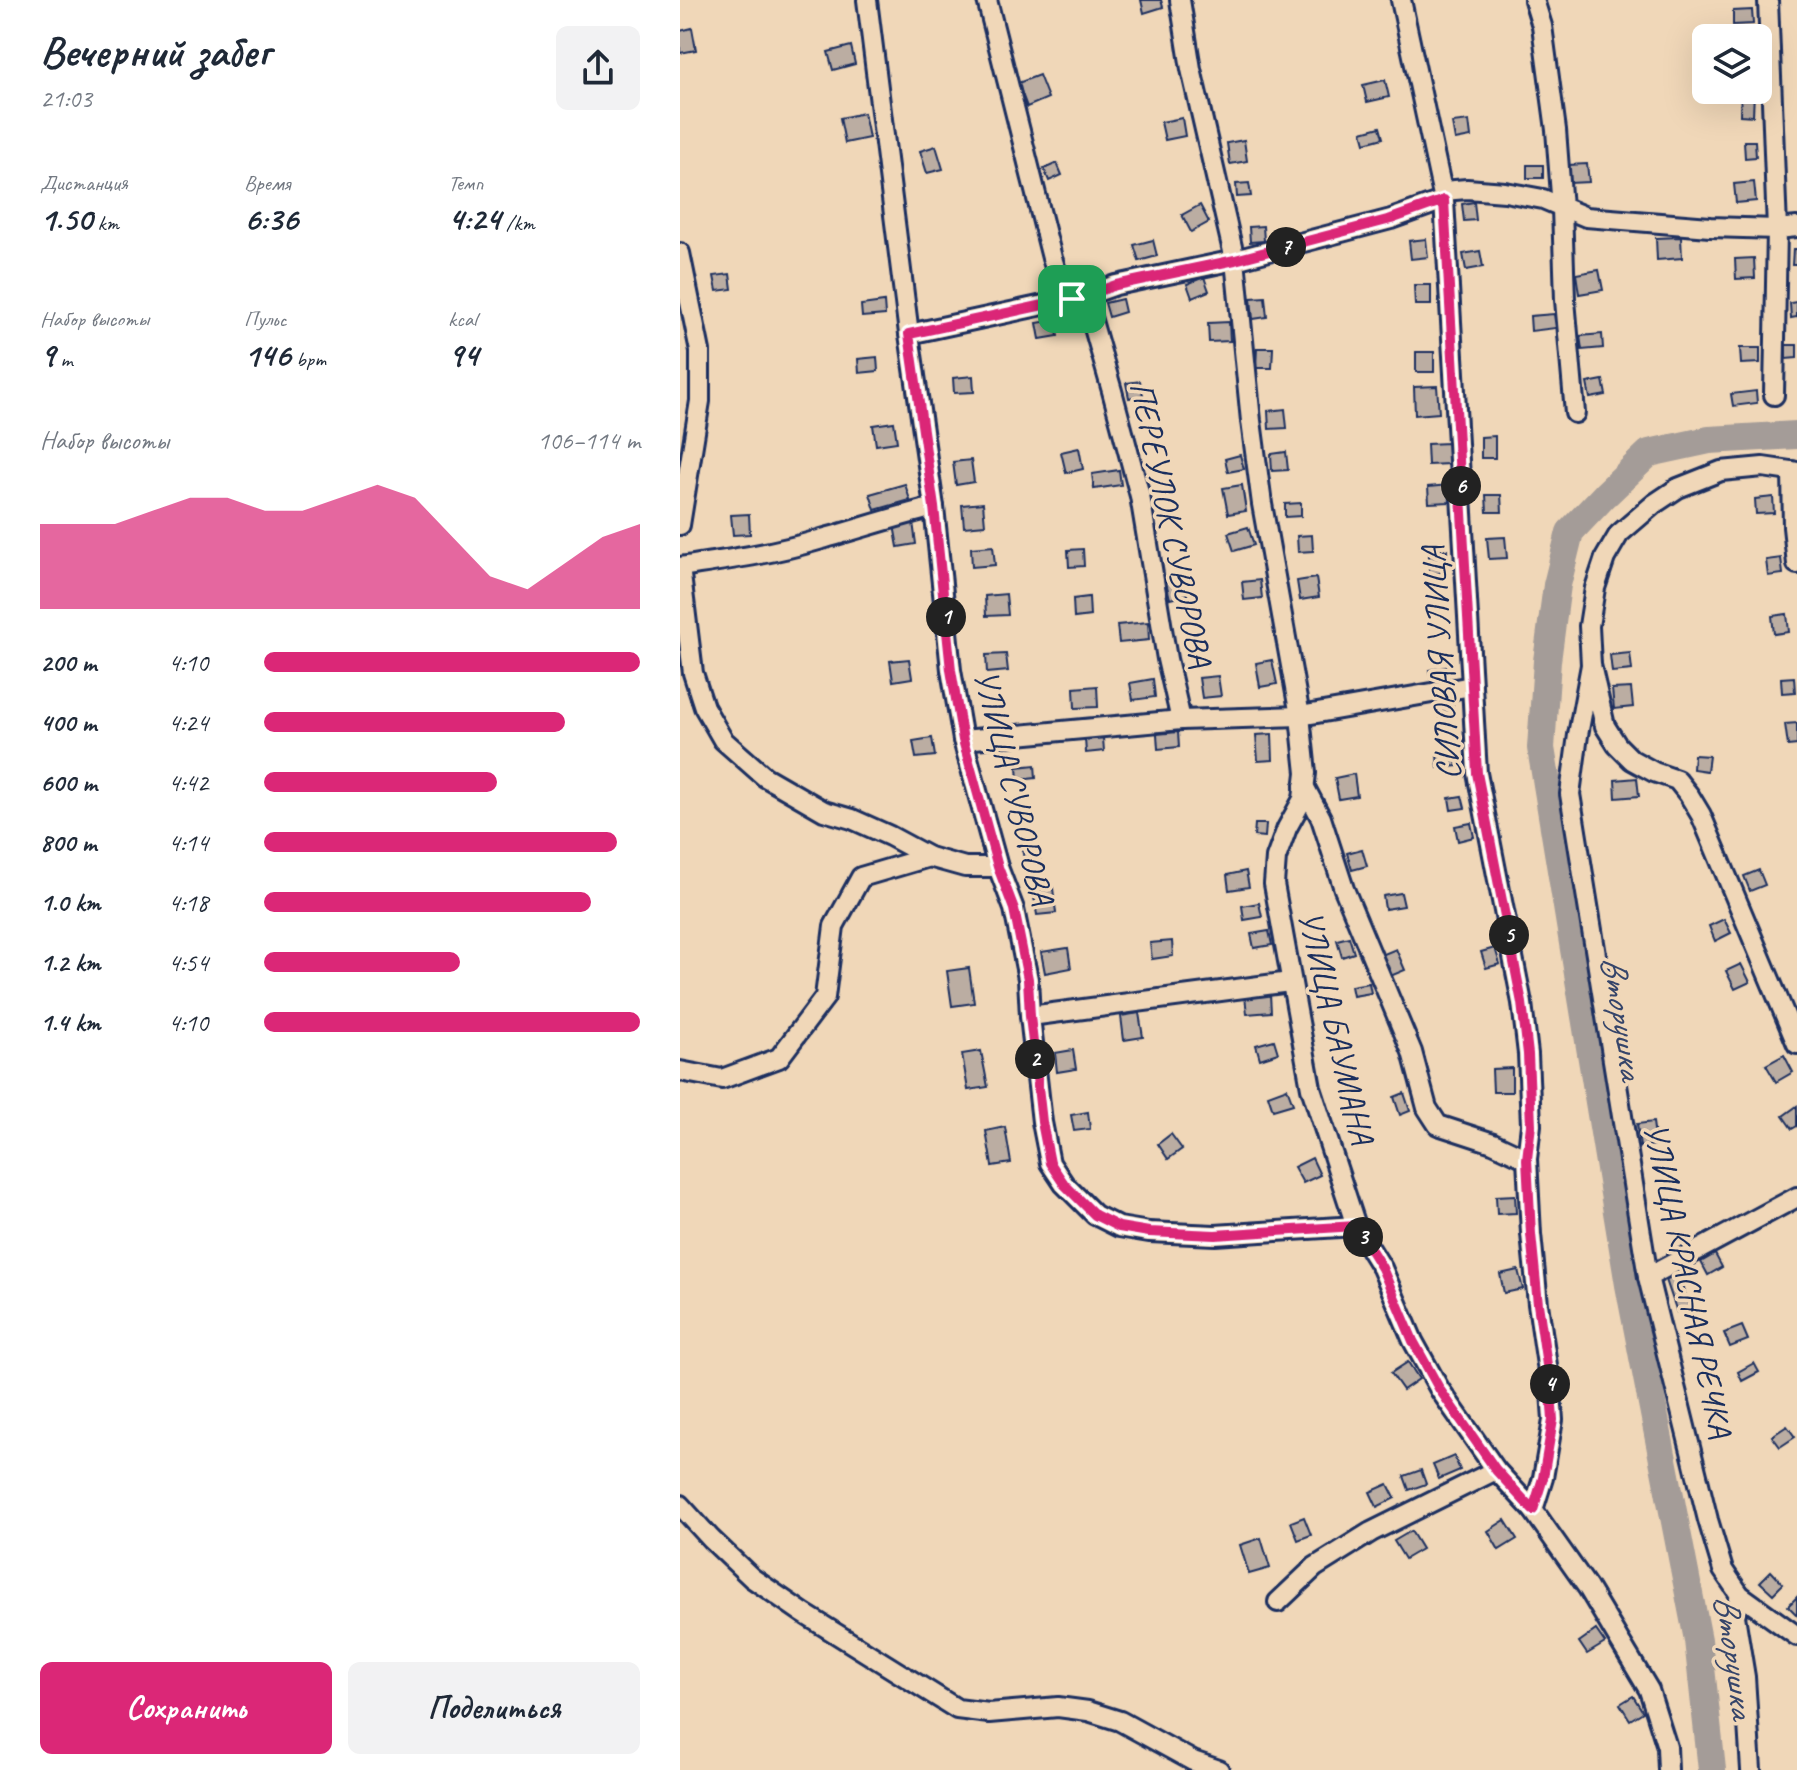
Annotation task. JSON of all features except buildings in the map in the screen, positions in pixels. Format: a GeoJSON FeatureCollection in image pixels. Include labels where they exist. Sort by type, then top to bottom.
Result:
{"type":"FeatureCollection","features":[{"type":"Feature","properties":{"kind":"street","name":"УЛИЦА СУВОРОВА"},"geometry":{"type":"LineString","coordinates":[[867,0],[934,507],[951,670],[963,740],[998,867],[1014,909],[1028,979],[1042,1122],[1050,1163],[1064,1184],[1095,1215],[1119,1227],[1149,1232],[1215,1235],[1356,1226]]}},
{"type":"Feature","properties":{"kind":"street","name":"ПЕРЕУЛОК СУВОРОВА"},"geometry":{"type":"LineString","coordinates":[[987,0],[1052,258],[1058,276],[1078,298],[1112,391],[1140,496],[1167,659],[1181,720]]}},
{"type":"Feature","properties":{"kind":"street","name":"УЛИЦА БАУМАНА"},"geometry":{"type":"LineString","coordinates":[[1180,0],[1194,84],[1235,260],[1262,504],[1300,716],[1306,773],[1303,799],[1287,828],[1276,858],[1274,884],[1311,1088],[1356,1226],[1382,1268],[1413,1341],[1440,1390],[1496,1470],[1533,1510],[1595,1600],[1649,1690],[1667,1747],[1668,1770]]}},
{"type":"Feature","properties":{"kind":"street","name":"СИЛОВАЯ УЛИЦА"},"geometry":{"type":"LineString","coordinates":[[1401,0],[1443,195],[1477,773],[1522,1003],[1528,1054],[1531,1125],[1527,1159],[1538,1304],[1553,1420],[1543,1478],[1533,1510]]}},
{"type":"Feature","properties":{"kind":"street"},"geometry":{"type":"LineString","coordinates":[[1534,0],[1542,26],[1556,130],[1565,300],[1575,413]]}},
{"type":"Feature","properties":{"kind":"street"},"geometry":{"type":"LineString","coordinates":[[1768,0],[1777,229],[1774,395]]}},
{"type":"Feature","properties":{"kind":"street"},"geometry":{"type":"LineString","coordinates":[[909,334],[1235,260],[1391,219],[1443,195],[1467,189],[1543,199],[1586,217],[1710,227],[1797,227]]}},
{"type":"Feature","properties":{"kind":"street"},"geometry":{"type":"LineString","coordinates":[[680,253],[700,351],[700,401],[680,525]]}},
{"type":"Feature","properties":{"kind":"street"},"geometry":{"type":"LineString","coordinates":[[1797,564],[1793,527],[1795,472],[1763,467],[1721,471],[1678,488],[1619,534],[1605,558],[1595,588],[1589,626],[1591,665],[1605,726],[1617,745],[1632,760],[1677,780],[1689,795],[1701,815],[1797,1044]]}},
{"type":"Feature","properties":{"kind":"street"},"geometry":{"type":"LineString","coordinates":[[934,507],[799,545],[680,567],[693,673],[704,707],[723,740],[765,777],[824,811],[852,819],[929,857],[965,867],[998,867]]}},
{"type":"Feature","properties":{"kind":"street","name":"УЛИЦА КРАСНАЯ РЕЧКА"},"geometry":{"type":"LineString","coordinates":[[1591,665],[1570,794],[1648,1277],[1723,1570],[1740,1595],[1797,1636]]}},
{"type":"Feature","properties":{"kind":"street"},"geometry":{"type":"LineString","coordinates":[[963,740],[1181,720],[1300,716],[1472,686]]}},
{"type":"Feature","properties":{"kind":"street","name":"УЛИЦА БАУМАНА"},"geometry":{"type":"LineString","coordinates":[[1304,786],[1321,818],[1344,889],[1412,1052],[1427,1108],[1438,1125],[1493,1143],[1527,1159]]}},
{"type":"Feature","properties":{"kind":"street"},"geometry":{"type":"LineString","coordinates":[[680,1071],[722,1079],[779,1058],[825,997],[834,926],[861,877],[929,857]]}},
{"type":"Feature","properties":{"kind":"street"},"geometry":{"type":"LineString","coordinates":[[1030,1016],[1290,982]]}},
{"type":"Feature","properties":{"kind":"street"},"geometry":{"type":"LineString","coordinates":[[1648,1277],[1797,1197]]}},
{"type":"Feature","properties":{"kind":"street"},"geometry":{"type":"LineString","coordinates":[[1278,1602],[1315,1567],[1371,1532],[1496,1470]]}},
{"type":"Feature","properties":{"kind":"street"},"geometry":{"type":"LineString","coordinates":[[680,1505],[752,1578],[957,1709],[989,1713],[1058,1707],[1088,1711],[1120,1721],[1193,1761],[1219,1770]]}},
{"type":"Feature","properties":{"kind":"street"},"geometry":{"type":"LineString","coordinates":[[1740,1595],[1735,1616],[1745,1677],[1751,1770]]}},
{"type":"Feature","properties":{"kind":"waterway","name":"Вторушка"},"geometry":{"type":"LineString","coordinates":[[1712,1770],[1698,1640],[1629,1285],[1541,748],[1547,661],[1557,585],[1570,532],[1649,453],[1709,440],[1797,435]]}},
{"type":"Feature","properties":{"kind":"route"},"geometry":{"type":"LineString","coordinates":[[1444,200],[1477,773],[1522,1003],[1528,1054],[1531,1125],[1527,1159],[1531,1234],[1553,1420],[1543,1478],[1533,1510],[1496,1470],[1440,1390],[1413,1341],[1382,1268],[1356,1226],[1215,1235],[1149,1232],[1119,1227],[1095,1215],[1064,1184],[1050,1163],[1042,1122],[1028,979],[1014,909],[998,867],[963,740],[951,670],[934,507],[909,334],[1072,299],[1116,285],[1235,260],[1344,232],[1444,200]]}}]}
